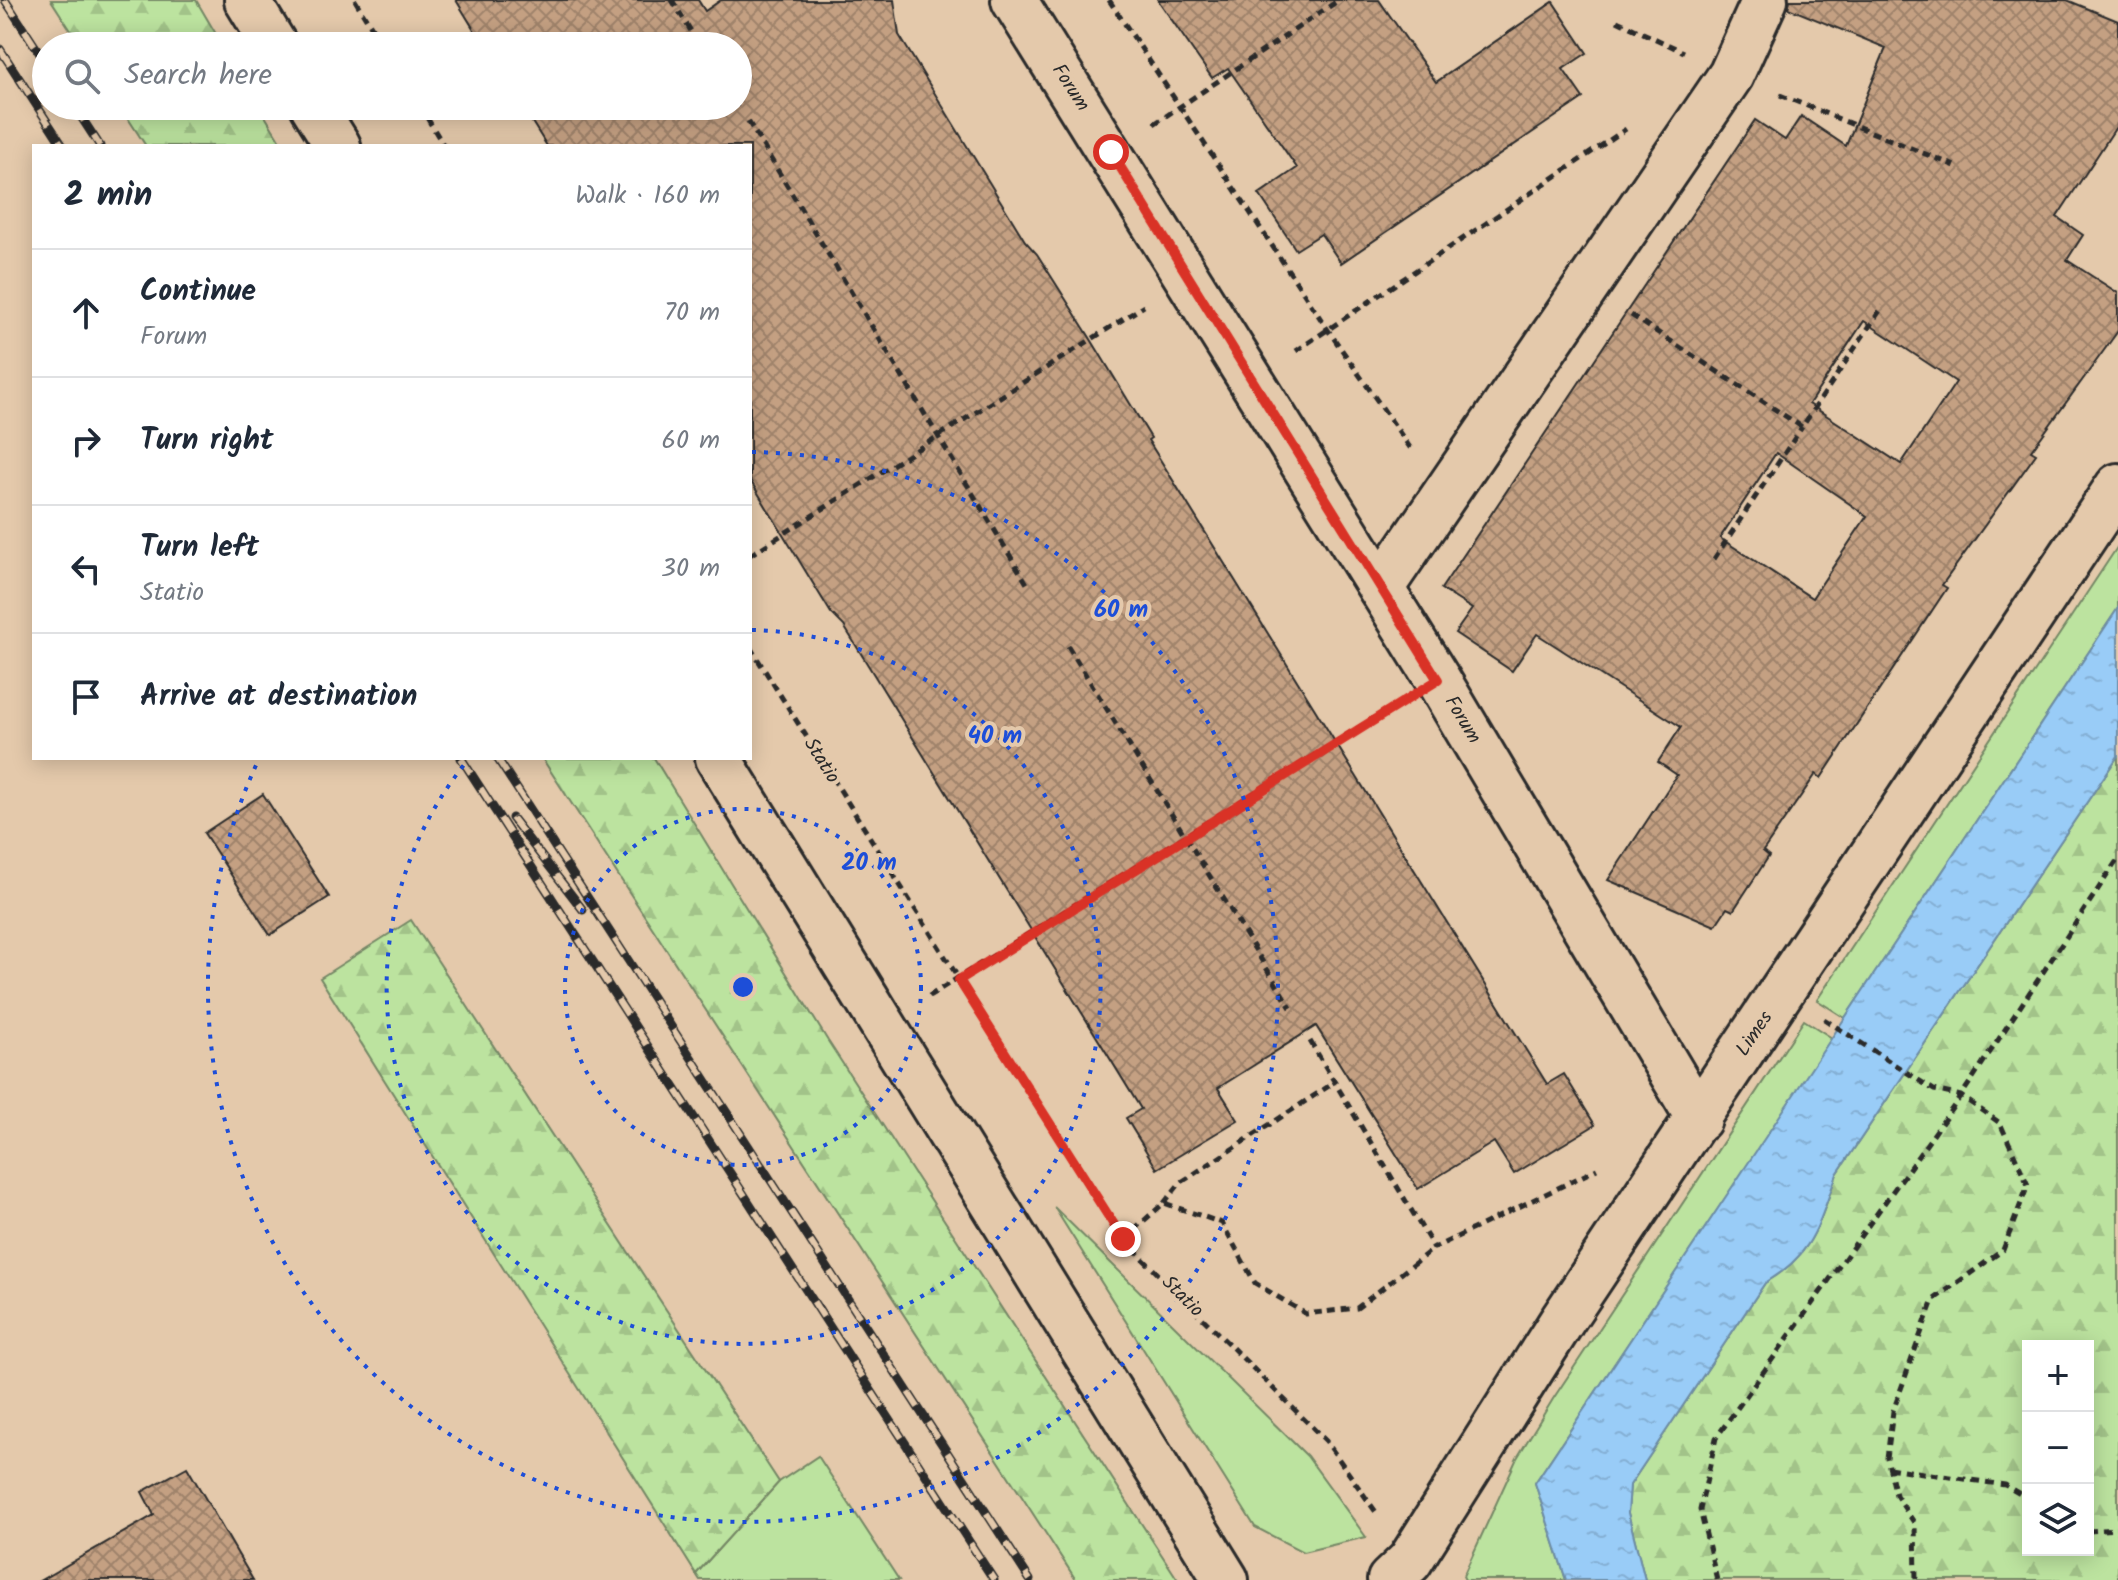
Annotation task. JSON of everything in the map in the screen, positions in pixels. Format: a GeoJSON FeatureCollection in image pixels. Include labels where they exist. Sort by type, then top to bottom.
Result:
{"type":"FeatureCollection","features":[{"type":"Feature","properties":{"kind":"street"},"geometry":{"type":"LineString","coordinates":[[247,0],[266,32]]}},
{"type":"Feature","properties":{"kind":"street","name":"Forum"},"geometry":{"type":"LineString","coordinates":[[1014,0],[1438,680],[1699,1119]]}},
{"type":"Feature","properties":{"kind":"street"},"geometry":{"type":"LineString","coordinates":[[1381,588],[1731,75],[1765,0]]}},
{"type":"Feature","properties":{"kind":"street"},"geometry":{"type":"LineString","coordinates":[[322,120],[337,144]]}},
{"type":"Feature","properties":{"kind":"street","name":"Limes"},"geometry":{"type":"LineString","coordinates":[[1400,1571],[1562,1321],[2118,486]]}},
{"type":"Feature","properties":{"kind":"street"},"geometry":{"type":"LineString","coordinates":[[719,760],[879,1024],[1226,1580]]}},
{"type":"Feature","properties":{"kind":"path"},"geometry":{"type":"LineString","coordinates":[[355,0],[374,32]]}},
{"type":"Feature","properties":{"kind":"path"},"geometry":{"type":"LineString","coordinates":[[672,0],[691,32]]}},
{"type":"Feature","properties":{"kind":"path"},"geometry":{"type":"LineString","coordinates":[[1109,0],[1182,105],[1328,330],[1444,495]]}},
{"type":"Feature","properties":{"kind":"path"},"geometry":{"type":"LineString","coordinates":[[1111,152],[1339,0]]}},
{"type":"Feature","properties":{"kind":"path"},"geometry":{"type":"LineString","coordinates":[[1617,21],[1731,75],[1955,166]]}},
{"type":"Feature","properties":{"kind":"path"},"geometry":{"type":"LineString","coordinates":[[428,120],[443,144]]}},
{"type":"Feature","properties":{"kind":"path"},"geometry":{"type":"LineString","coordinates":[[1252,380],[1639,120]]}},
{"type":"Feature","properties":{"kind":"path"},"geometry":{"type":"LineString","coordinates":[[748,121],[1029,587]]}},
{"type":"Feature","properties":{"kind":"path"},"geometry":{"type":"LineString","coordinates":[[752,554],[1189,278]]}},
{"type":"Feature","properties":{"kind":"path"},"geometry":{"type":"LineString","coordinates":[[1586,287],[1802,427]]}},
{"type":"Feature","properties":{"kind":"path"},"geometry":{"type":"LineString","coordinates":[[1714,559],[1883,306]]}},
{"type":"Feature","properties":{"kind":"path"},"geometry":{"type":"LineString","coordinates":[[1068,646],[1291,1008]]}},
{"type":"Feature","properties":{"kind":"path","name":"Statio"},"geometry":{"type":"LineString","coordinates":[[752,650],[1123,1239],[1326,1441],[1400,1571]]}},
{"type":"Feature","properties":{"kind":"path"},"geometry":{"type":"LineString","coordinates":[[879,1024],[959,980],[1186,834],[1438,680]]}},
{"type":"Feature","properties":{"kind":"path"},"geometry":{"type":"LineString","coordinates":[[1717,1580],[1700,1510],[1716,1438],[1961,1096],[2118,859]]}},
{"type":"Feature","properties":{"kind":"path"},"geometry":{"type":"LineString","coordinates":[[1835,1026],[1934,1090],[1961,1096],[2000,1123],[2028,1185],[2003,1250],[1933,1300],[1893,1411],[1889,1468],[1896,1495],[1915,1524],[1916,1580]]}},
{"type":"Feature","properties":{"kind":"path"},"geometry":{"type":"LineString","coordinates":[[1310,1041],[1434,1248]]}},
{"type":"Feature","properties":{"kind":"path"},"geometry":{"type":"LineString","coordinates":[[1123,1239],[1164,1203],[1180,1183],[1335,1082]]}},
{"type":"Feature","properties":{"kind":"path"},"geometry":{"type":"LineString","coordinates":[[1164,1203],[1222,1223],[1255,1283],[1306,1314],[1357,1308],[1434,1248],[1602,1166]]}},
{"type":"Feature","properties":{"kind":"path"},"geometry":{"type":"LineString","coordinates":[[1889,1468],[2005,1485],[2022,1495]]}},
{"type":"Feature","properties":{"kind":"path"},"geometry":{"type":"LineString","coordinates":[[2094,1531],[2118,1529]]}},
{"type":"Feature","properties":{"kind":"green space"},"geometry":{"type":"Polygon","coordinates":[[[51,0],[196,0],[215,32],[72,32],[51,0]]]}},
{"type":"Feature","properties":{"kind":"green space"},"geometry":{"type":"Polygon","coordinates":[[[129,120],[267,120],[282,144],[145,144],[129,120]]]}},
{"type":"Feature","properties":{"kind":"green space"},"geometry":{"type":"Polygon","coordinates":[[[2118,546],[2118,608],[1845,1018],[1817,1000],[2118,546]]]}},
{"type":"Feature","properties":{"kind":"green space"},"geometry":{"type":"Polygon","coordinates":[[[2118,756],[2118,1580],[1645,1580],[1628,1513],[1630,1485],[1765,1283],[1794,1261],[1819,1223],[1837,1174],[2118,756]]]}},
{"type":"Feature","properties":{"kind":"green space"},"geometry":{"type":"Polygon","coordinates":[[[543,760],[655,760],[828,1041],[1178,1580],[1076,1580],[543,760]]]}},
{"type":"Feature","properties":{"kind":"green space"},"geometry":{"type":"Polygon","coordinates":[[[411,920],[779,1482],[696,1574],[320,978],[411,920]]]}},
{"type":"Feature","properties":{"kind":"green space"},"geometry":{"type":"Polygon","coordinates":[[[1804,1020],[1832,1038],[1535,1483],[1566,1580],[1465,1580],[1463,1576],[1517,1458],[1804,1020]]]}},
{"type":"Feature","properties":{"kind":"green space"},"geometry":{"type":"Polygon","coordinates":[[[1054,1207],[1307,1456],[1366,1537],[1303,1552],[1255,1527],[1054,1207]]]}},
{"type":"Feature","properties":{"kind":"green space"},"geometry":{"type":"Polygon","coordinates":[[[818,1456],[899,1580],[700,1580],[696,1574],[779,1482],[818,1456]]]}},
{"type":"Feature","properties":{"kind":"water"},"geometry":{"type":"Polygon","coordinates":[[[2118,608],[2118,756],[1837,1174],[1819,1223],[1804,1249],[1795,1261],[1765,1283],[1630,1485],[1628,1513],[1645,1580],[1566,1580],[1535,1483],[2118,608]]]}},
{"type":"Feature","properties":{"kind":"building"},"geometry":{"type":"Polygon","coordinates":[[[456,0],[698,0],[705,11],[721,0],[894,0],[899,35],[1025,241],[1037,254],[1089,336],[1151,438],[1148,440],[1547,1084],[1564,1074],[1595,1125],[1514,1174],[1494,1142],[1418,1189],[1316,1026],[1218,1088],[1238,1120],[1157,1169],[1126,1118],[1141,1109],[844,626],[831,613],[752,483],[752,144],[546,144],[531,120],[752,120],[752,32],[475,32],[456,0]]]}},
{"type":"Feature","properties":{"kind":"building"},"geometry":{"type":"Polygon","coordinates":[[[1158,0],[1379,0],[1436,82],[1553,2],[1587,53],[1563,69],[1583,98],[1341,263],[1321,234],[1296,250],[1259,194],[1297,168],[1228,68],[1212,78],[1158,0]]]}},
{"type":"Feature","properties":{"kind":"building"},"geometry":{"type":"Polygon","coordinates":[[[1790,0],[2067,0],[2118,21],[2118,124],[2057,217],[2083,235],[2067,260],[2118,293],[2118,331],[2031,451],[2036,454],[1942,585],[1947,588],[1821,778],[1816,774],[1763,851],[1769,856],[1733,911],[1727,908],[1715,926],[1608,880],[1677,775],[1658,762],[1681,727],[1537,634],[1512,671],[1455,633],[1472,609],[1441,589],[1755,120],[1785,140],[1801,116],[1846,146],[1886,48],[1788,8],[1790,0]],[[1864,321],[1809,404],[1901,464],[1956,382],[1864,321]],[[1776,453],[1720,538],[1812,598],[1867,516],[1776,453]]]}},
{"type":"Feature","properties":{"kind":"building"},"geometry":{"type":"Polygon","coordinates":[[[263,794],[329,897],[270,935],[204,833],[263,794]]]}},
{"type":"Feature","properties":{"kind":"building"},"geometry":{"type":"Polygon","coordinates":[[[187,1467],[253,1580],[41,1580],[154,1515],[142,1492],[187,1467]]]}},
{"type":"Feature","properties":{"kind":"railway"},"geometry":{"type":"LineString","coordinates":[[5,0],[32,41]]}},
{"type":"Feature","properties":{"kind":"railway"},"geometry":{"type":"LineString","coordinates":[[0,49],[32,98]]}},
{"type":"Feature","properties":{"kind":"railway"},"geometry":{"type":"LineString","coordinates":[[46,120],[62,144]]}},
{"type":"Feature","properties":{"kind":"railway"},"geometry":{"type":"LineString","coordinates":[[83,120],[99,144]]}},
{"type":"Feature","properties":{"kind":"railway"},"geometry":{"type":"LineString","coordinates":[[462,760],[994,1580]]}},
{"type":"Feature","properties":{"kind":"railway"},"geometry":{"type":"LineString","coordinates":[[498,760],[1030,1580]]}},
{"type":"Feature","properties":{"kind":"railway"},"geometry":{"type":"LineString","coordinates":[[512,818],[583,910]]}},
{"type":"Feature","properties":{"kind":"route"},"geometry":{"type":"LineString","coordinates":[[1111,152],[1438,680],[1186,834],[959,980],[1123,1239]]}}]}
